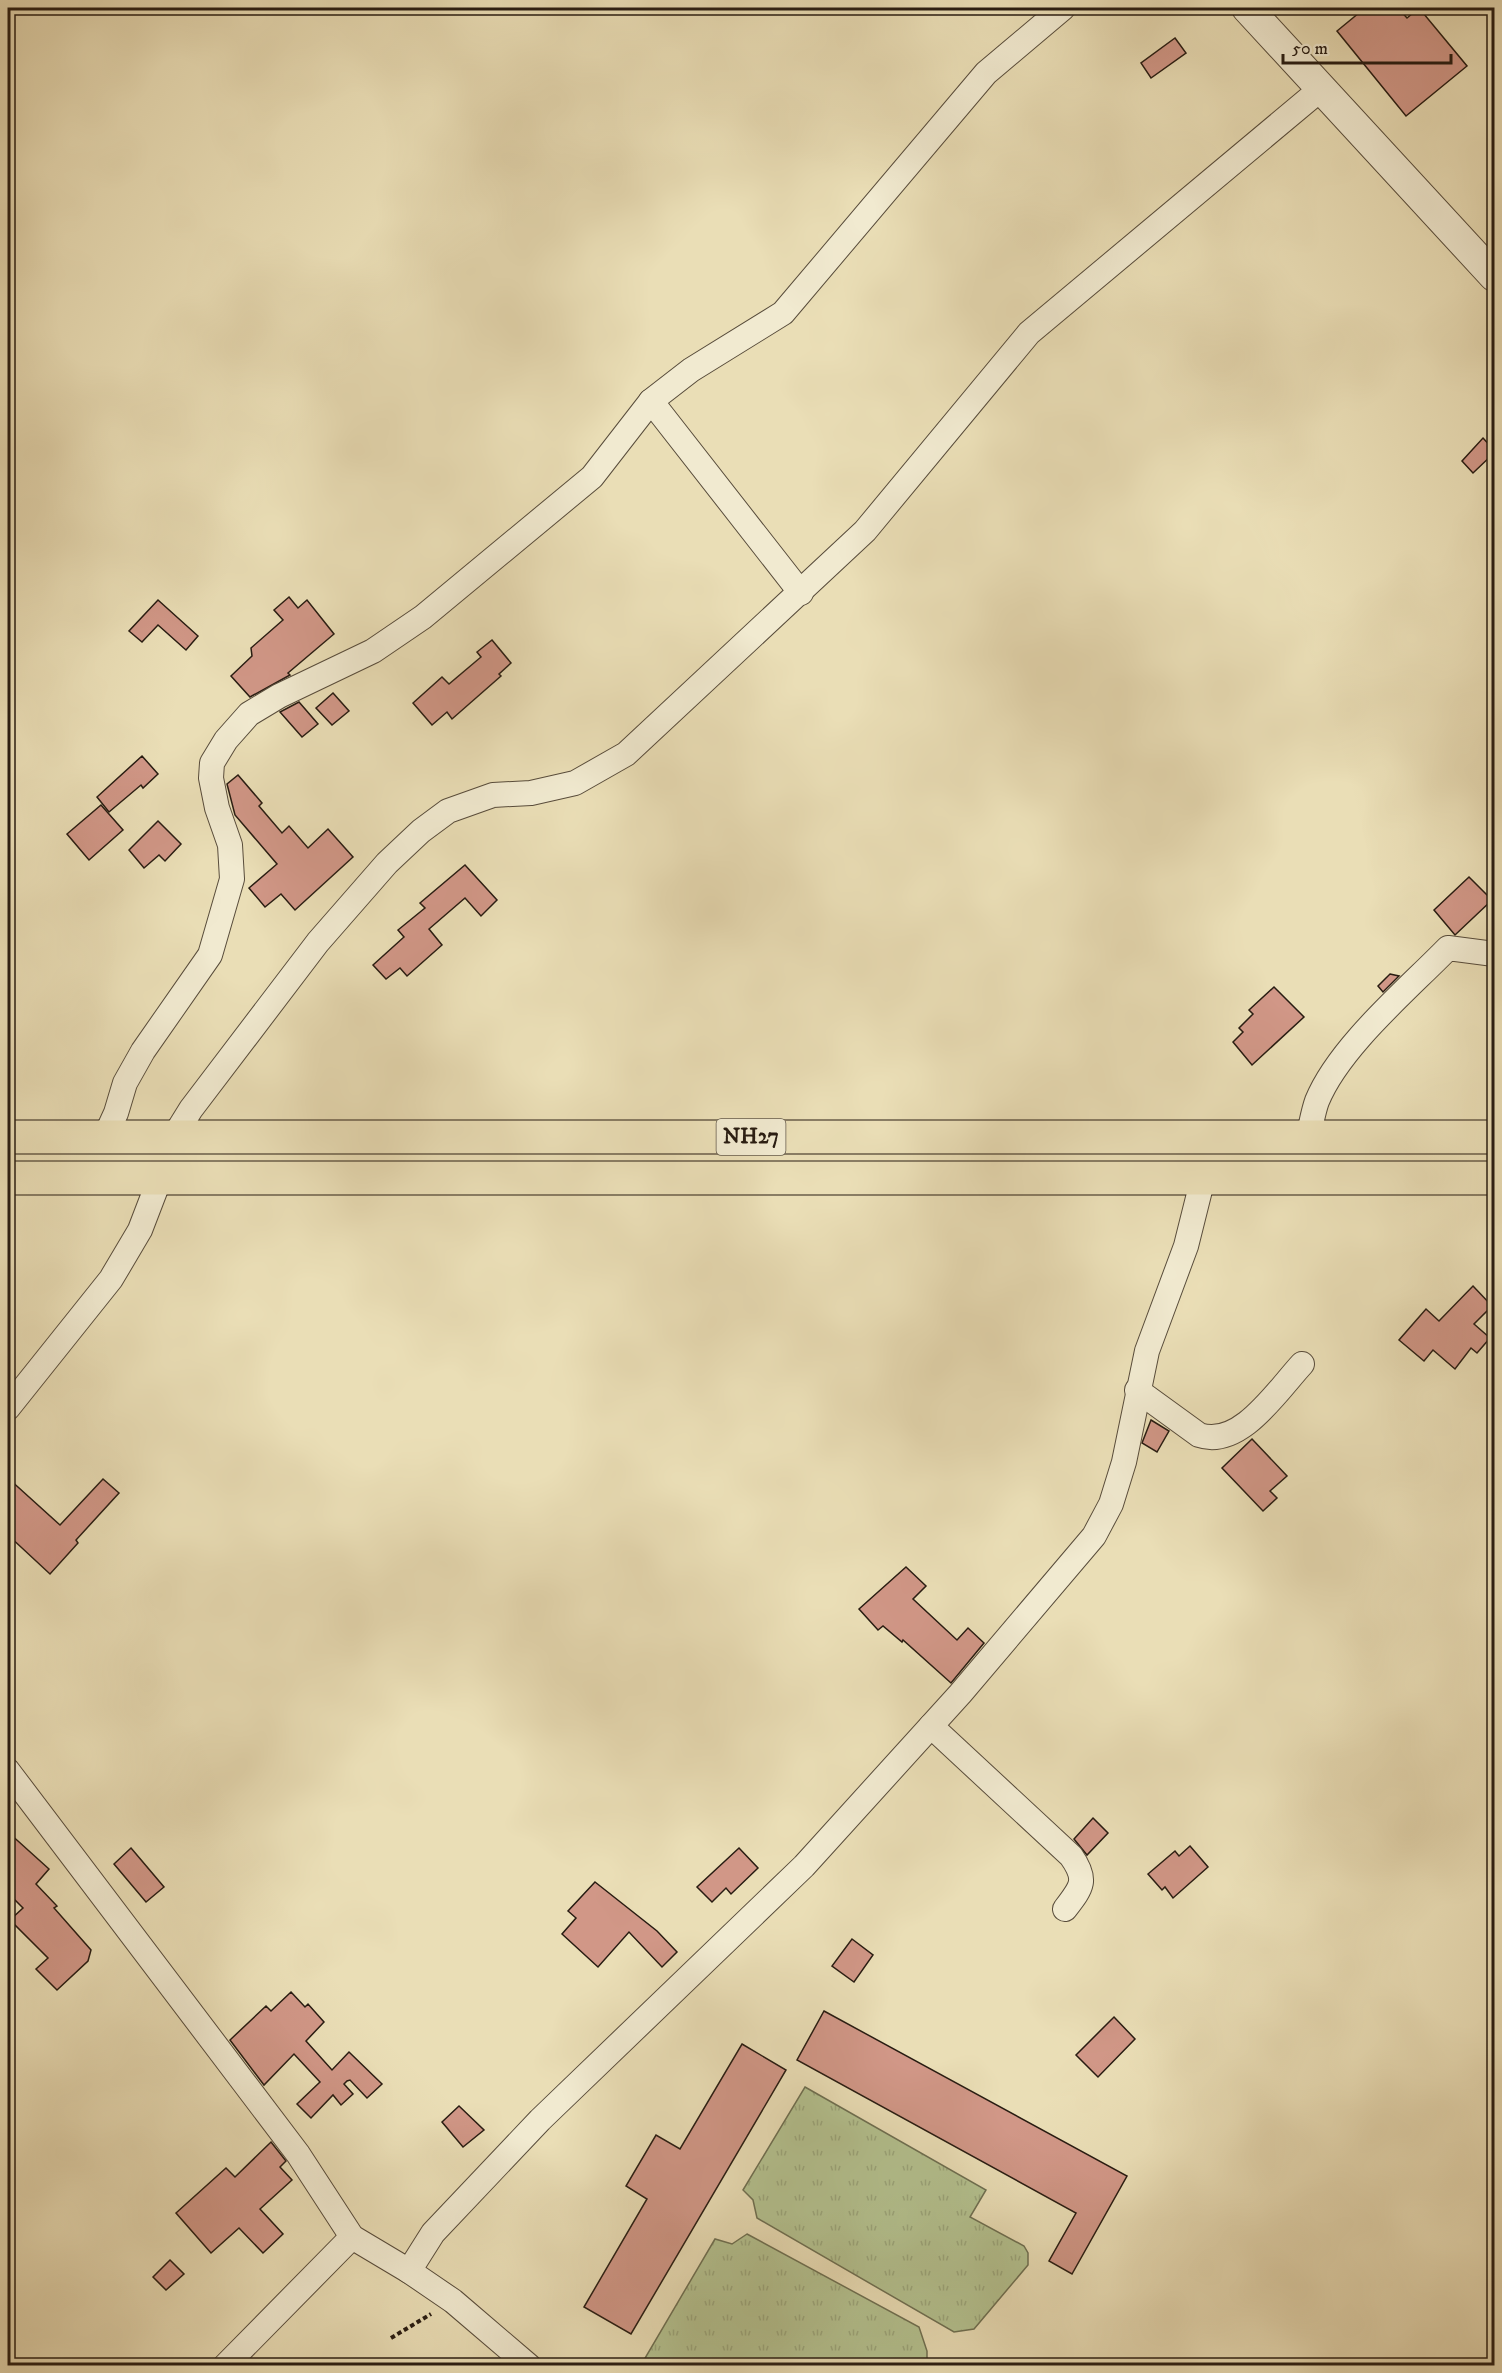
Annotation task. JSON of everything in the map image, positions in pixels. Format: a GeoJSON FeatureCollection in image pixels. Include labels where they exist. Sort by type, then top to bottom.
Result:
{"type":"FeatureCollection","features":[{"type":"Feature","properties":{"kind":"highway","name":"NH27"},"geometry":{"type":"LineString","coordinates":[[8,1137],[1494,1137]]}},
{"type":"Feature","properties":{"kind":"highway","name":"NH27"},"geometry":{"type":"LineString","coordinates":[[8,1178],[1494,1178]]}},
{"type":"Feature","properties":{"kind":"street"},"geometry":{"type":"LineString","coordinates":[[105,1137],[116,1113],[125,1083],[143,1051],[210,955],[232,879],[230,845],[217,808],[211,778],[212,763],[226,740],[249,714],[279,696],[373,651],[423,618],[592,477],[651,401],[691,370],[783,313],[986,73],[1063,8]]}},
{"type":"Feature","properties":{"kind":"street"},"geometry":{"type":"LineString","coordinates":[[1247,8],[1494,276]]}},
{"type":"Feature","properties":{"kind":"street"},"geometry":{"type":"LineString","coordinates":[[173,1138],[191,1109],[318,942],[387,863],[421,831],[448,811],[493,795],[531,793],[575,783],[626,754],[866,531],[1029,333],[1322,88]]}},
{"type":"Feature","properties":{"kind":"street"},"geometry":{"type":"LineString","coordinates":[[651,401],[801,593]]}},
{"type":"Feature","properties":{"kind":"street"},"geometry":{"type":"LineString","coordinates":[[1308,1137],[1317,1102],[1333,1072],[1350,1049],[1448,948],[1494,954]]}},
{"type":"Feature","properties":{"kind":"street"},"geometry":{"type":"LineString","coordinates":[[8,1408],[111,1279],[140,1230],[160,1178]]}},
{"type":"Feature","properties":{"kind":"street"},"geometry":{"type":"LineString","coordinates":[[409,2271],[433,2233],[540,2120],[804,1866],[931,1726],[1094,1536],[1111,1504],[1124,1462],[1137,1390],[1147,1351],[1186,1246],[1203,1178]]}},
{"type":"Feature","properties":{"kind":"street"},"geometry":{"type":"LineString","coordinates":[[1137,1390],[1199,1435],[1210,1439],[1224,1438],[1237,1431],[1260,1410],[1302,1364]]}},
{"type":"Feature","properties":{"kind":"street"},"geometry":{"type":"LineString","coordinates":[[931,1726],[1071,1856],[1081,1870],[1083,1880],[1078,1893],[1065,1909]]}},
{"type":"Feature","properties":{"kind":"street"},"geometry":{"type":"LineString","coordinates":[[8,1771],[298,2154],[352,2237],[453,2301],[529,2366]]}},
{"type":"Feature","properties":{"kind":"street"},"geometry":{"type":"LineString","coordinates":[[225,2366],[352,2237]]}},
{"type":"Feature","properties":{"kind":"path"},"geometry":{"type":"LineString","coordinates":[[391,2338],[453,2301]]}},
{"type":"Feature","properties":{"kind":"green space"},"geometry":{"type":"Polygon","coordinates":[[[805,2087],[986,2190],[970,2217],[1024,2246],[1028,2253],[1028,2265],[974,2329],[954,2332],[757,2218],[753,2200],[743,2190],[805,2087]]]}},
{"type":"Feature","properties":{"kind":"green space"},"geometry":{"type":"Polygon","coordinates":[[[747,2234],[919,2327],[927,2351],[927,2365],[641,2365],[715,2239],[732,2244],[747,2234]]]}},
{"type":"Feature","properties":{"kind":"building"},"geometry":{"type":"Polygon","coordinates":[[[1365,8],[1398,8],[1407,18],[1419,8],[1467,66],[1406,116],[1337,31],[1365,8]]]}},
{"type":"Feature","properties":{"kind":"building"},"geometry":{"type":"Polygon","coordinates":[[[1175,38],[1186,53],[1151,78],[1141,63],[1175,38]]]}},
{"type":"Feature","properties":{"kind":"building"},"geometry":{"type":"Polygon","coordinates":[[[1483,438],[1494,453],[1473,473],[1462,461],[1483,438]]]}},
{"type":"Feature","properties":{"kind":"building"},"geometry":{"type":"Polygon","coordinates":[[[289,597],[298,608],[307,600],[334,634],[288,673],[290,675],[250,697],[231,676],[252,656],[251,648],[283,620],[274,610],[289,597]]]}},
{"type":"Feature","properties":{"kind":"building"},"geometry":{"type":"Polygon","coordinates":[[[158,600],[198,636],[186,650],[158,625],[142,642],[129,631],[158,600]]]}},
{"type":"Feature","properties":{"kind":"building"},"geometry":{"type":"Polygon","coordinates":[[[492,640],[511,663],[499,674],[501,676],[452,719],[447,712],[432,725],[413,703],[442,677],[449,684],[481,657],[477,652],[492,640]]]}},
{"type":"Feature","properties":{"kind":"building"},"geometry":{"type":"Polygon","coordinates":[[[333,693],[349,711],[332,725],[316,708],[333,693]]]}},
{"type":"Feature","properties":{"kind":"building"},"geometry":{"type":"Polygon","coordinates":[[[299,702],[318,724],[302,737],[280,712],[299,702]]]}},
{"type":"Feature","properties":{"kind":"building"},"geometry":{"type":"Polygon","coordinates":[[[142,756],[158,774],[143,788],[141,785],[109,812],[97,797],[142,756]]]}},
{"type":"Feature","properties":{"kind":"building"},"geometry":{"type":"Polygon","coordinates":[[[238,775],[262,803],[259,806],[282,833],[289,826],[308,848],[328,829],[353,857],[295,910],[281,894],[265,907],[249,888],[277,864],[235,815],[227,784],[238,775]]]}},
{"type":"Feature","properties":{"kind":"building"},"geometry":{"type":"Polygon","coordinates":[[[101,805],[123,830],[89,860],[67,834],[101,805]]]}},
{"type":"Feature","properties":{"kind":"building"},"geometry":{"type":"Polygon","coordinates":[[[158,821],[181,844],[165,861],[159,855],[144,868],[129,850],[158,821]]]}},
{"type":"Feature","properties":{"kind":"building"},"geometry":{"type":"Polygon","coordinates":[[[465,865],[497,900],[481,916],[465,898],[429,929],[442,945],[407,976],[400,968],[386,979],[373,965],[404,937],[398,930],[425,908],[420,903],[465,865]]]}},
{"type":"Feature","properties":{"kind":"building"},"geometry":{"type":"Polygon","coordinates":[[[1469,877],[1492,900],[1455,935],[1434,910],[1469,877]]]}},
{"type":"Feature","properties":{"kind":"building"},"geometry":{"type":"Polygon","coordinates":[[[1390,974],[1399,976],[1383,992],[1378,986],[1390,974]]]}},
{"type":"Feature","properties":{"kind":"building"},"geometry":{"type":"Polygon","coordinates":[[[1274,987],[1304,1017],[1252,1065],[1233,1042],[1243,1032],[1239,1028],[1253,1014],[1249,1010],[1274,987]]]}},
{"type":"Feature","properties":{"kind":"building"},"geometry":{"type":"Polygon","coordinates":[[[1473,1286],[1492,1306],[1474,1324],[1490,1338],[1477,1353],[1471,1348],[1455,1369],[1433,1350],[1424,1361],[1399,1340],[1426,1309],[1439,1321],[1473,1286]]]}},
{"type":"Feature","properties":{"kind":"building"},"geometry":{"type":"Polygon","coordinates":[[[1151,1420],[1169,1431],[1157,1452],[1142,1443],[1151,1420]]]}},
{"type":"Feature","properties":{"kind":"building"},"geometry":{"type":"Polygon","coordinates":[[[1252,1439],[1287,1476],[1270,1491],[1277,1498],[1263,1511],[1222,1468],[1252,1439]]]}},
{"type":"Feature","properties":{"kind":"building"},"geometry":{"type":"Polygon","coordinates":[[[8,1478],[60,1525],[103,1479],[119,1493],[76,1540],[78,1543],[50,1574],[8,1535],[8,1478]]]}},
{"type":"Feature","properties":{"kind":"building"},"geometry":{"type":"Polygon","coordinates":[[[906,1567],[926,1586],[913,1599],[957,1640],[968,1628],[984,1643],[951,1683],[903,1640],[902,1642],[883,1626],[878,1630],[859,1609],[906,1567]]]}},
{"type":"Feature","properties":{"kind":"building"},"geometry":{"type":"Polygon","coordinates":[[[1093,1818],[1108,1833],[1087,1855],[1074,1839],[1093,1818]]]}},
{"type":"Feature","properties":{"kind":"building"},"geometry":{"type":"Polygon","coordinates":[[[8,1832],[49,1869],[36,1884],[57,1906],[54,1908],[91,1950],[88,1961],[57,1990],[36,1969],[48,1958],[10,1920],[23,1908],[8,1893],[8,1832]]]}},
{"type":"Feature","properties":{"kind":"building"},"geometry":{"type":"Polygon","coordinates":[[[1190,1846],[1208,1867],[1173,1898],[1165,1887],[1162,1890],[1148,1874],[1175,1851],[1179,1856],[1190,1846]]]}},
{"type":"Feature","properties":{"kind":"building"},"geometry":{"type":"Polygon","coordinates":[[[131,1848],[164,1887],[146,1902],[114,1864],[131,1848]]]}},
{"type":"Feature","properties":{"kind":"building"},"geometry":{"type":"Polygon","coordinates":[[[739,1848],[758,1868],[731,1894],[726,1888],[712,1902],[697,1887],[739,1848]]]}},
{"type":"Feature","properties":{"kind":"building"},"geometry":{"type":"Polygon","coordinates":[[[595,1882],[657,1931],[677,1952],[662,1967],[629,1932],[598,1967],[562,1934],[576,1918],[568,1911],[595,1882]]]}},
{"type":"Feature","properties":{"kind":"building"},"geometry":{"type":"Polygon","coordinates":[[[852,1939],[873,1955],[854,1982],[832,1966],[852,1939]]]}},
{"type":"Feature","properties":{"kind":"building"},"geometry":{"type":"Polygon","coordinates":[[[291,1992],[305,2007],[308,2004],[324,2022],[306,2041],[332,2070],[349,2052],[382,2084],[367,2098],[350,2080],[347,2081],[344,2084],[353,2094],[341,2105],[333,2095],[311,2118],[297,2104],[320,2082],[294,2054],[264,2085],[230,2040],[266,2006],[271,2011],[291,1992]]]}},
{"type":"Feature","properties":{"kind":"building"},"geometry":{"type":"Polygon","coordinates":[[[824,2011],[1127,2176],[1072,2274],[1049,2261],[1076,2213],[797,2060],[824,2011]]]}},
{"type":"Feature","properties":{"kind":"building"},"geometry":{"type":"Polygon","coordinates":[[[1114,2017],[1135,2039],[1098,2077],[1076,2055],[1114,2017]]]}},
{"type":"Feature","properties":{"kind":"building"},"geometry":{"type":"Polygon","coordinates":[[[742,2044],[786,2070],[631,2334],[584,2307],[647,2199],[626,2186],[656,2135],[680,2149],[742,2044]]]}},
{"type":"Feature","properties":{"kind":"building"},"geometry":{"type":"Polygon","coordinates":[[[459,2106],[484,2130],[463,2147],[442,2122],[459,2106]]]}},
{"type":"Feature","properties":{"kind":"building"},"geometry":{"type":"Polygon","coordinates":[[[271,2142],[286,2161],[280,2167],[292,2180],[260,2209],[283,2234],[263,2253],[239,2228],[211,2253],[176,2213],[226,2168],[235,2177],[271,2142]]]}},
{"type":"Feature","properties":{"kind":"building"},"geometry":{"type":"Polygon","coordinates":[[[170,2260],[184,2274],[166,2290],[153,2277],[170,2260]]]}}]}
